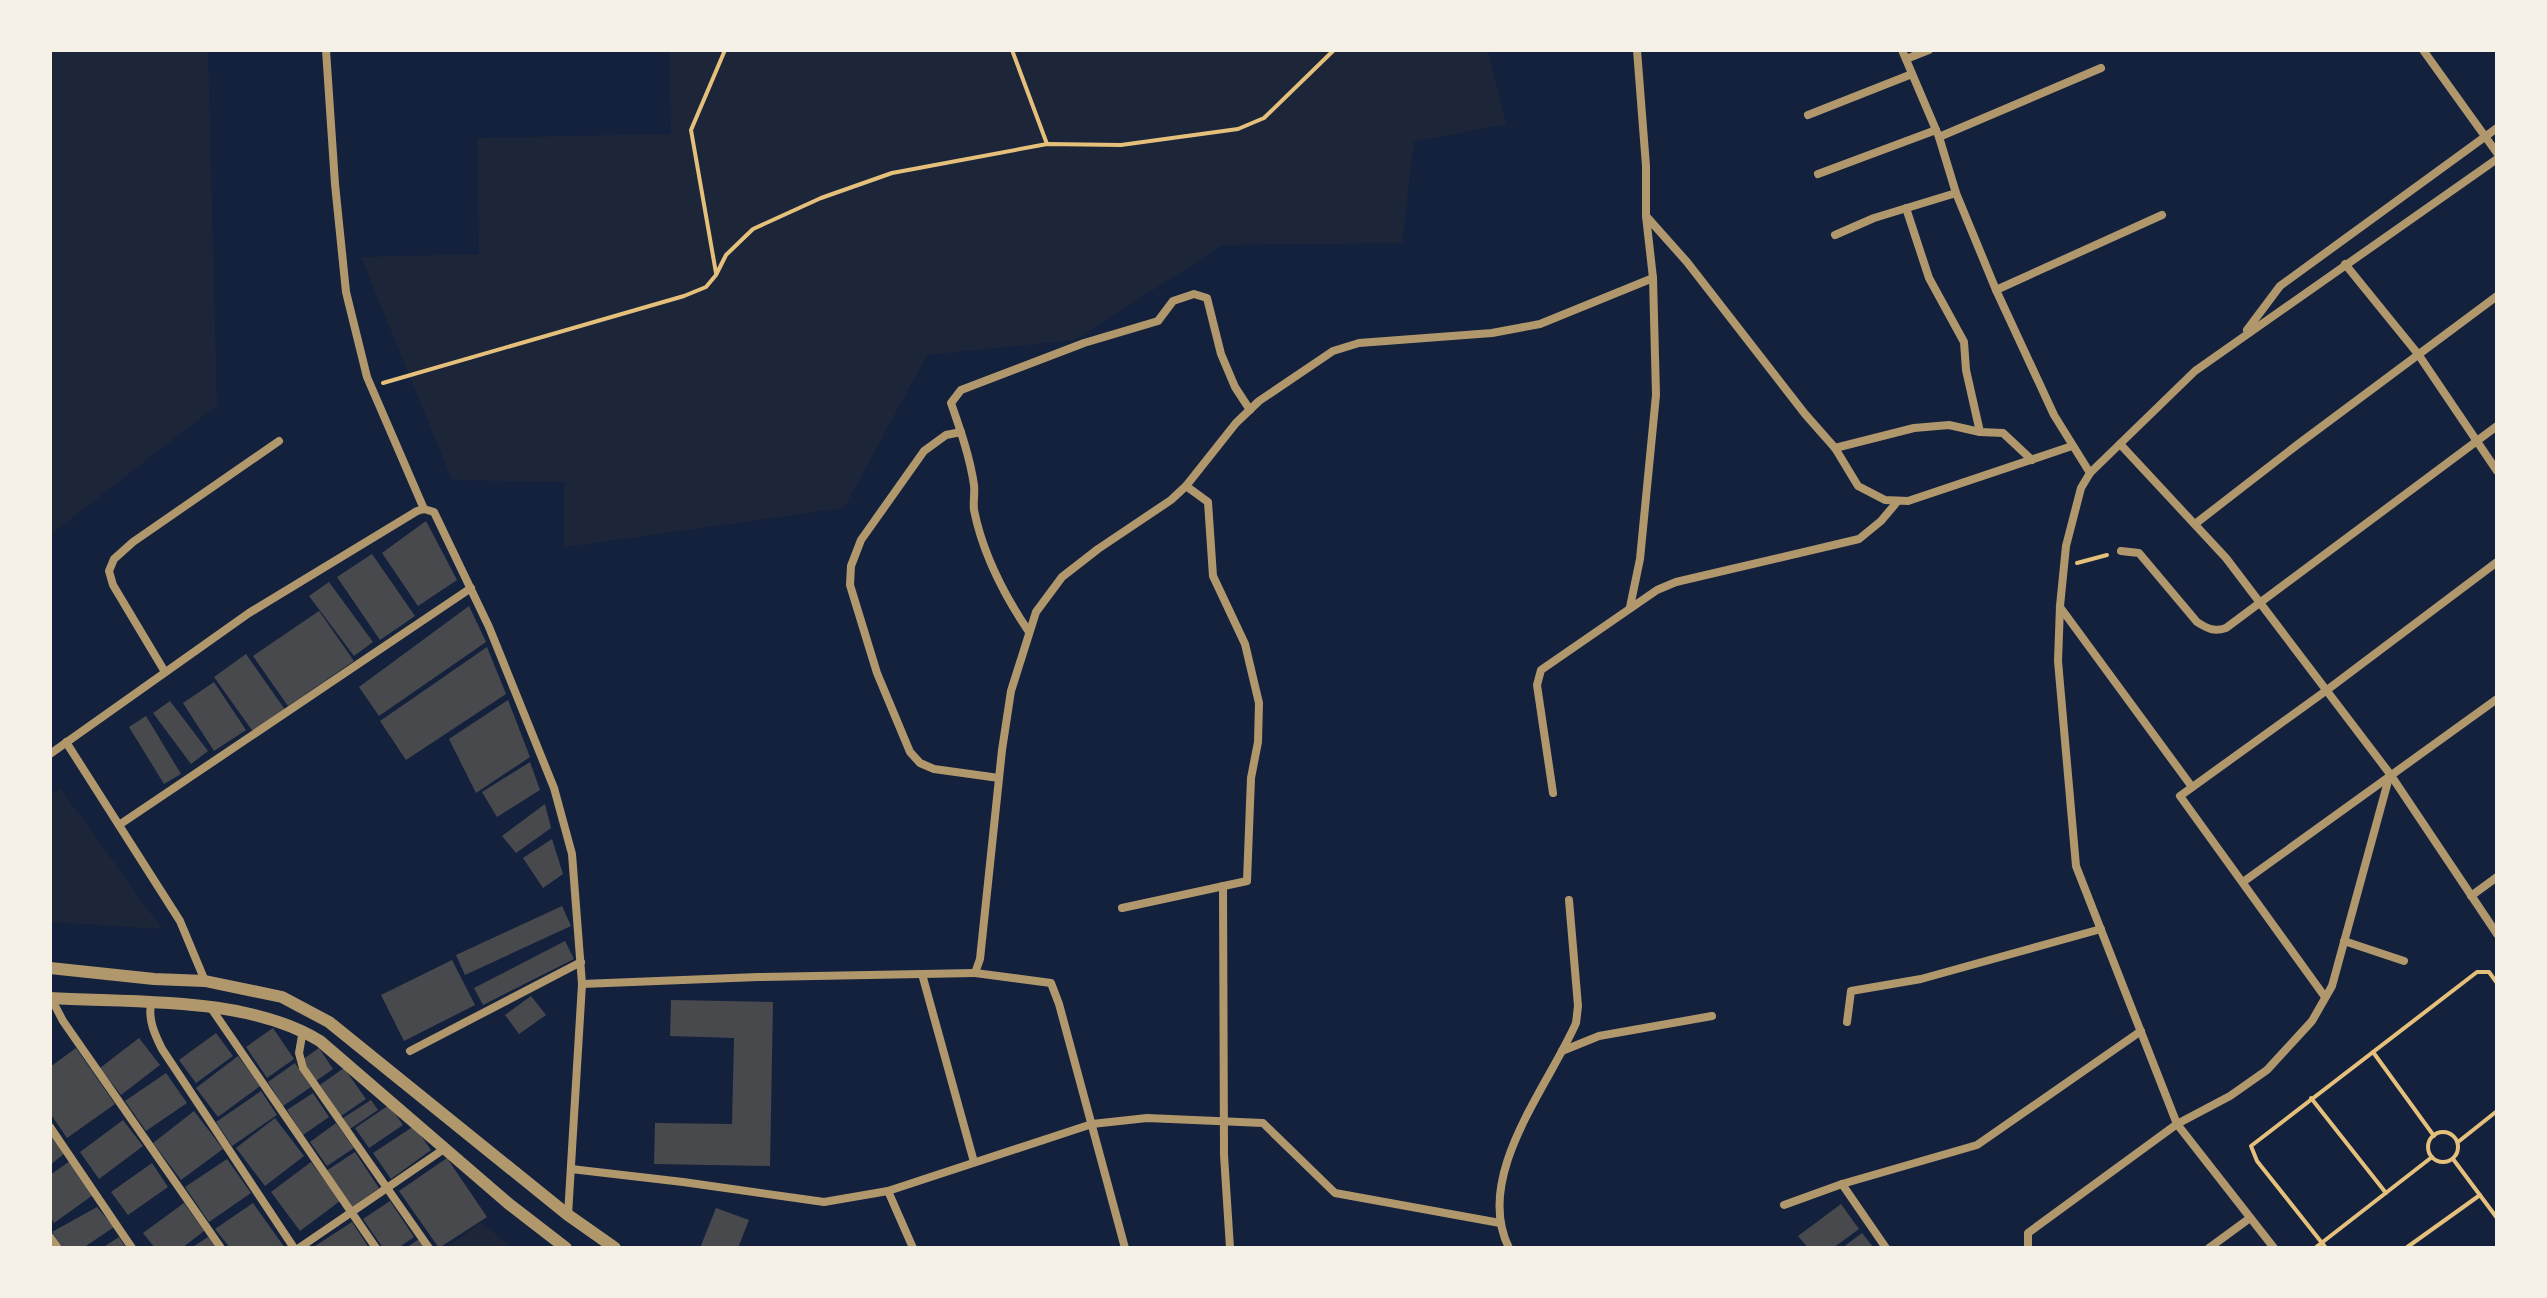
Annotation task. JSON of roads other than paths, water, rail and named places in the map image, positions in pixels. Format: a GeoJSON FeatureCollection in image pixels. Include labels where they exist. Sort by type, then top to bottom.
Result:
{"type":"FeatureCollection","features":[{"type":"Feature","properties":{"kind":"street"},"geometry":{"type":"LineString","coordinates":[[326,50],[346,292],[371,386],[424,509]]}},
{"type":"Feature","properties":{"kind":"street"},"geometry":{"type":"LineString","coordinates":[[1630,608],[1640,559],[1656,395],[1653,278],[1646,216],[1646,166],[1637,50]]}},
{"type":"Feature","properties":{"kind":"street"},"geometry":{"type":"LineString","coordinates":[[1902,50],[1938,133],[1956,193],[1996,290],[2054,415],[2090,473]]}},
{"type":"Feature","properties":{"kind":"street"},"geometry":{"type":"LineString","coordinates":[[1906,59],[1929,50]]}},
{"type":"Feature","properties":{"kind":"street"},"geometry":{"type":"LineString","coordinates":[[2423,50],[2497,153]]}},
{"type":"Feature","properties":{"kind":"street"},"geometry":{"type":"LineString","coordinates":[[1818,174],[1938,133],[2101,68]]}},
{"type":"Feature","properties":{"kind":"street"},"geometry":{"type":"LineString","coordinates":[[1808,115],[1912,74]]}},
{"type":"Feature","properties":{"kind":"street"},"geometry":{"type":"LineString","coordinates":[[2242,337],[2280,286],[2497,128]]}},
{"type":"Feature","properties":{"kind":"street"},"geometry":{"type":"LineString","coordinates":[[2274,1248],[2177,1124],[2076,866],[2058,661],[2066,546],[2081,488],[2090,473],[2195,371],[2497,159]]}},
{"type":"Feature","properties":{"kind":"street"},"geometry":{"type":"LineString","coordinates":[[1835,235],[1874,218],[1956,193]]}},
{"type":"Feature","properties":{"kind":"street"},"geometry":{"type":"LineString","coordinates":[[1906,208],[1929,278],[1964,342],[1966,370],[1980,432]]}},
{"type":"Feature","properties":{"kind":"street"},"geometry":{"type":"LineString","coordinates":[[1996,290],[2162,215]]}},
{"type":"Feature","properties":{"kind":"street"},"geometry":{"type":"LineString","coordinates":[[1646,216],[1687,262],[1835,448],[1858,486],[1885,500],[1908,501],[2072,446]]}},
{"type":"Feature","properties":{"kind":"street"},"geometry":{"type":"LineString","coordinates":[[2345,264],[2418,354],[2497,471]]}},
{"type":"Feature","properties":{"kind":"street"},"geometry":{"type":"LineString","coordinates":[[975,973],[980,959],[1011,691],[1036,612],[1062,577],[1171,500],[1250,410],[1276,388],[1346,346],[1492,333],[1540,324],[1653,278]]}},
{"type":"Feature","properties":{"kind":"street"},"geometry":{"type":"LineString","coordinates":[[1029,632],[1011,606],[986,553],[974,509],[974,486],[951,403],[961,390],[1069,348],[1158,321],[1173,301],[1194,294],[1207,298],[1221,354],[1235,387],[1250,410]]}},
{"type":"Feature","properties":{"kind":"street"},"geometry":{"type":"LineString","coordinates":[[2195,524],[2497,296]]}},
{"type":"Feature","properties":{"kind":"street"},"geometry":{"type":"LineString","coordinates":[[1835,448],[1914,428],[1949,425],[1989,435],[2003,433],[2032,460]]}},
{"type":"Feature","properties":{"kind":"street"},"geometry":{"type":"LineString","coordinates":[[2121,551],[2139,553],[2197,622],[2211,630],[2226,628],[2497,426]]}},
{"type":"Feature","properties":{"kind":"street"},"geometry":{"type":"LineString","coordinates":[[961,432],[946,435],[924,451],[861,540],[851,566],[850,585],[877,673],[910,752],[920,763],[934,769],[999,778]]}},
{"type":"Feature","properties":{"kind":"street"},"geometry":{"type":"LineString","coordinates":[[165,672],[113,585],[109,571],[114,559],[133,542],[279,441]]}},
{"type":"Feature","properties":{"kind":"street"},"geometry":{"type":"LineString","coordinates":[[2120,444],[2226,558],[2390,774],[2497,934]]}},
{"type":"Feature","properties":{"kind":"street"},"geometry":{"type":"LineString","coordinates":[[1122,908],[1247,881],[1251,778],[1258,742],[1259,703],[1245,644],[1213,576],[1208,502],[1186,486]]}},
{"type":"Feature","properties":{"kind":"street"},"geometry":{"type":"LineString","coordinates":[[1553,793],[1538,674],[1657,590],[1676,582],[1859,539],[1881,521],[1897,502]]}},
{"type":"Feature","properties":{"kind":"street"},"geometry":{"type":"LineString","coordinates":[[50,754],[249,613],[408,516],[424,509],[434,512],[471,588],[554,788],[565,823],[574,877],[582,984],[568,1215]]}},
{"type":"Feature","properties":{"kind":"street"},"geometry":{"type":"LineString","coordinates":[[2325,997],[2180,796],[2497,562]]}},
{"type":"Feature","properties":{"kind":"street"},"geometry":{"type":"LineString","coordinates":[[119,825],[471,588]]}},
{"type":"Feature","properties":{"kind":"street"},"geometry":{"type":"LineString","coordinates":[[2060,606],[2192,787]]}},
{"type":"Feature","properties":{"kind":"street"},"geometry":{"type":"LineString","coordinates":[[2243,882],[2497,699]]}},
{"type":"Feature","properties":{"kind":"street"},"geometry":{"type":"LineString","coordinates":[[66,742],[180,921],[205,981]]}},
{"type":"Feature","properties":{"kind":"street"},"geometry":{"type":"LineString","coordinates":[[2028,1248],[2028,1233],[2177,1124],[2230,1096],[2267,1070],[2312,1021],[2332,986],[2390,774]]}},
{"type":"Feature","properties":{"kind":"street"},"geometry":{"type":"LineString","coordinates":[[2471,896],[2497,877]]}},
{"type":"Feature","properties":{"kind":"street"},"geometry":{"type":"LineString","coordinates":[[1223,886],[1224,1121],[1230,1248]]}},
{"type":"Feature","properties":{"kind":"street"},"geometry":{"type":"LineString","coordinates":[[1509,1248],[1500,1223],[1500,1196],[1514,1142],[1576,1023],[1578,1006],[1569,900]]}},
{"type":"Feature","properties":{"kind":"street"},"geometry":{"type":"LineString","coordinates":[[1847,1022],[1851,991],[1921,979],[2101,929]]}},
{"type":"Feature","properties":{"kind":"street"},"geometry":{"type":"LineString","coordinates":[[2344,941],[2404,961]]}},
{"type":"Feature","properties":{"kind":"street"},"geometry":{"type":"LineString","coordinates":[[410,1051],[581,962]]}},
{"type":"Feature","properties":{"kind":"street"},"geometry":{"type":"LineString","coordinates":[[50,968],[205,981],[282,997],[329,1022],[568,1215],[615,1248]]}},
{"type":"Feature","properties":{"kind":"street"},"geometry":{"type":"LineString","coordinates":[[582,984],[975,973],[1051,983],[1125,1248]]}},
{"type":"Feature","properties":{"kind":"street"},"geometry":{"type":"LineString","coordinates":[[922,974],[974,1162]]}},
{"type":"Feature","properties":{"kind":"street"},"geometry":{"type":"LineString","coordinates":[[50,998],[211,1008],[260,1017],[303,1030],[320,1041],[509,1204],[566,1248]]}},
{"type":"Feature","properties":{"kind":"street"},"geometry":{"type":"LineString","coordinates":[[50,998],[221,1248]]}},
{"type":"Feature","properties":{"kind":"street"},"geometry":{"type":"LineString","coordinates":[[151,1004],[149,1012],[162,1049],[296,1248],[444,1149]]}},
{"type":"Feature","properties":{"kind":"street"},"geometry":{"type":"LineString","coordinates":[[211,1008],[376,1248]]}},
{"type":"Feature","properties":{"kind":"street"},"geometry":{"type":"LineString","coordinates":[[1560,1052],[1599,1036],[1712,1016]]}},
{"type":"Feature","properties":{"kind":"street"},"geometry":{"type":"LineString","coordinates":[[303,1030],[299,1053],[303,1068],[429,1248]]}},
{"type":"Feature","properties":{"kind":"street"},"geometry":{"type":"LineString","coordinates":[[1784,1205],[1842,1184],[1977,1145],[2141,1031]]}},
{"type":"Feature","properties":{"kind":"street"},"geometry":{"type":"LineString","coordinates":[[571,1169],[824,1202],[888,1191],[1092,1124],[1147,1118],[1263,1123],[1335,1193],[1500,1223]]}},
{"type":"Feature","properties":{"kind":"street"},"geometry":{"type":"LineString","coordinates":[[50,1127],[132,1248]]}},
{"type":"Feature","properties":{"kind":"street"},"geometry":{"type":"LineString","coordinates":[[1842,1184],[1886,1248]]}},
{"type":"Feature","properties":{"kind":"street"},"geometry":{"type":"LineString","coordinates":[[888,1191],[913,1248]]}},
{"type":"Feature","properties":{"kind":"street"},"geometry":{"type":"LineString","coordinates":[[2209,1248],[2250,1218]]}},
{"type":"Feature","properties":{"kind":"street"},"geometry":{"type":"LineString","coordinates":[[50,1237],[58,1248]]}}]}
